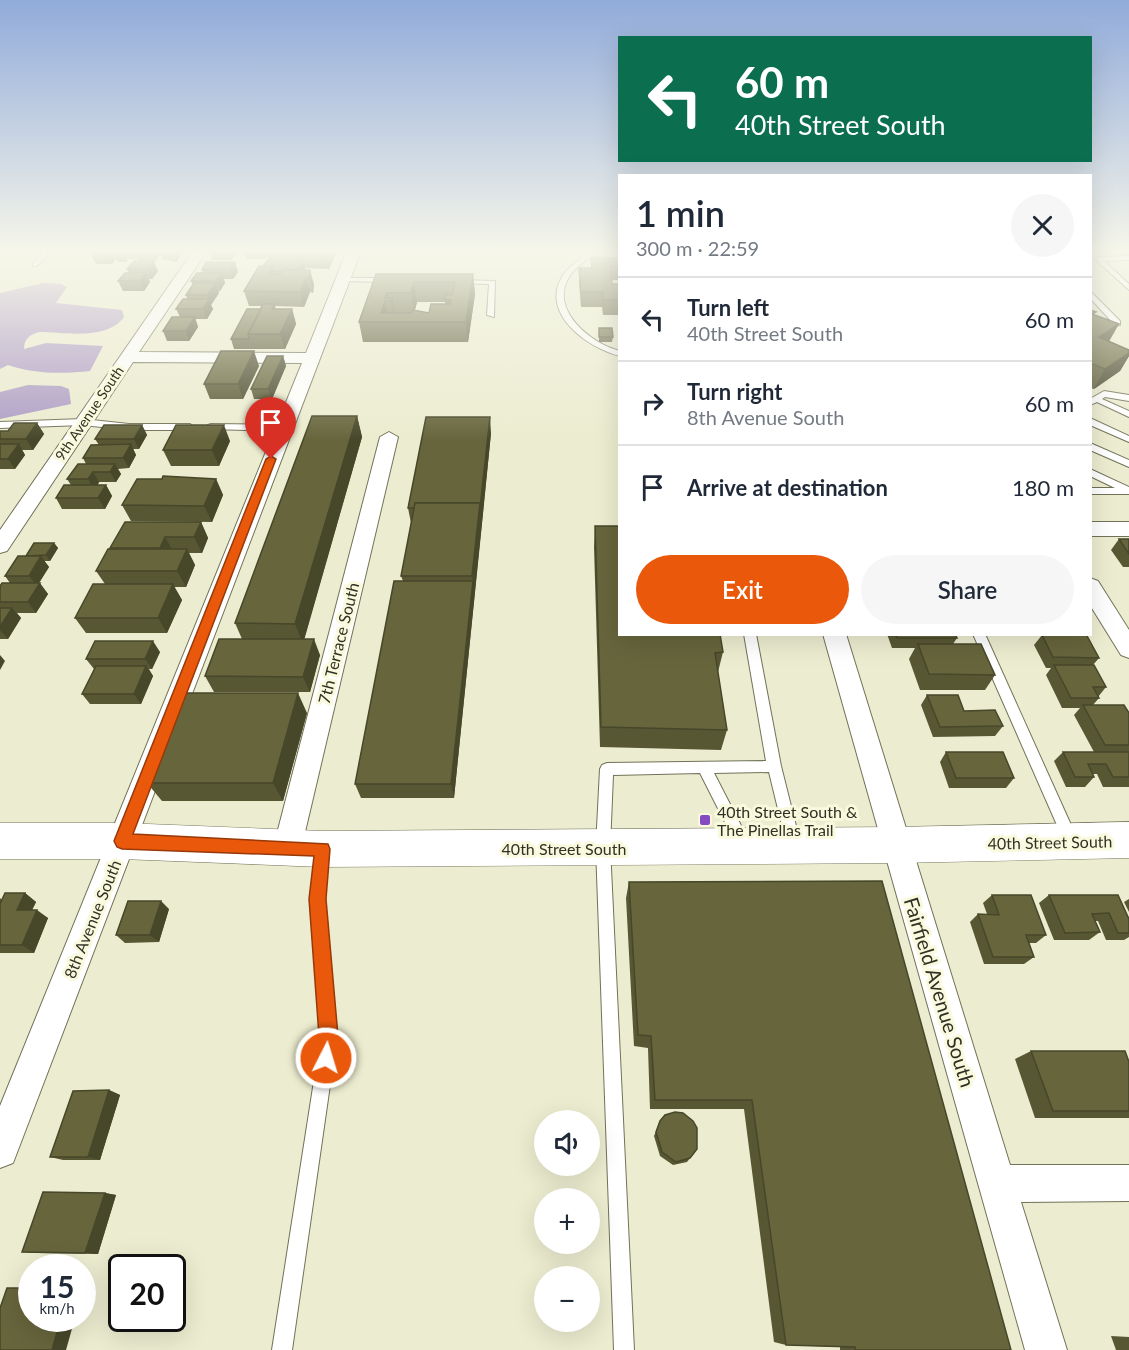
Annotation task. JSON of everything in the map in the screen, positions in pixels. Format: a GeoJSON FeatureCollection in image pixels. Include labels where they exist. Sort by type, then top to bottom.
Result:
{"type":"FeatureCollection","features":[{"type":"Feature","properties":{"kind":"street","name":"9th Avenue South"},"geometry":{"type":"LineString","coordinates":[[0,546],[8,524],[83,422],[157,314]]}},
{"type":"Feature","properties":{"kind":"street","name":"8th Avenue South"},"geometry":{"type":"LineString","coordinates":[[0,1150],[329,314]]}},
{"type":"Feature","properties":{"kind":"street"},"geometry":{"type":"LineString","coordinates":[[127,357],[311,358]]}},
{"type":"Feature","properties":{"kind":"street","name":"7th Terrace South"},"geometry":{"type":"LineString","coordinates":[[305,849],[389,437]]}},
{"type":"Feature","properties":{"kind":"street"},"geometry":{"type":"LineString","coordinates":[[1092,529],[1129,529]]}},
{"type":"Feature","properties":{"kind":"street"},"geometry":{"type":"LineString","coordinates":[[1092,589],[1129,649]]}},
{"type":"Feature","properties":{"kind":"street","name":"Fairfield Avenue South"},"geometry":{"type":"LineString","coordinates":[[835,636],[1046,1350]]}},
{"type":"Feature","properties":{"kind":"street","name":"40th Street South"},"geometry":{"type":"LineString","coordinates":[[0,841],[122,841],[305,849],[896,845],[1129,840]]}},
{"type":"Feature","properties":{"kind":"street"},"geometry":{"type":"LineString","coordinates":[[997,1184],[1129,1183]]}},
{"type":"Feature","properties":{"kind":"lane"},"geometry":{"type":"LineString","coordinates":[[566,314],[584,337],[605,352],[618,354]]}},
{"type":"Feature","properties":{"kind":"lane"},"geometry":{"type":"LineString","coordinates":[[1092,321],[1106,325],[1118,323],[1110,314]]}},
{"type":"Feature","properties":{"kind":"lane"},"geometry":{"type":"LineString","coordinates":[[1093,401],[1110,393],[1129,398]]}},
{"type":"Feature","properties":{"kind":"lane"},"geometry":{"type":"LineString","coordinates":[[1093,401],[1129,414]]}},
{"type":"Feature","properties":{"kind":"lane"},"geometry":{"type":"LineString","coordinates":[[0,425],[83,422],[129,427],[284,428]]}},
{"type":"Feature","properties":{"kind":"lane"},"geometry":{"type":"LineString","coordinates":[[1092,422],[1129,439]]}},
{"type":"Feature","properties":{"kind":"lane"},"geometry":{"type":"LineString","coordinates":[[1092,447],[1129,464]]}},
{"type":"Feature","properties":{"kind":"lane"},"geometry":{"type":"LineString","coordinates":[[1092,473],[1129,491]]}},
{"type":"Feature","properties":{"kind":"lane"},"geometry":{"type":"LineString","coordinates":[[1092,491],[1129,491]]}},
{"type":"Feature","properties":{"kind":"lane"},"geometry":{"type":"LineString","coordinates":[[750,636],[774,766],[795,846]]}},
{"type":"Feature","properties":{"kind":"lane"},"geometry":{"type":"LineString","coordinates":[[980,636],[1072,842]]}},
{"type":"Feature","properties":{"kind":"lane"},"geometry":{"type":"LineString","coordinates":[[624,1350],[603,847],[607,769],[774,766]]}},
{"type":"Feature","properties":{"kind":"lane"},"geometry":{"type":"LineString","coordinates":[[704,767],[745,846]]}},
{"type":"Feature","properties":{"kind":"lane"},"geometry":{"type":"LineString","coordinates":[[282,1350],[329,1036],[318,899],[305,849]]}},
{"type":"Feature","properties":{"kind":"shaded area"},"geometry":{"type":"Polygon","coordinates":[[[0,314],[123,314],[124,317],[116,325],[96,332],[73,334],[39,332],[26,340],[24,349],[46,343],[103,346],[90,371],[48,372],[8,365],[0,369],[0,314]]]}},
{"type":"Feature","properties":{"kind":"shaded area"},"geometry":{"type":"Polygon","coordinates":[[[28,385],[61,386],[69,389],[71,404],[0,419],[0,392],[28,385]]]}},
{"type":"Feature","properties":{"kind":"building"},"geometry":{"type":"Polygon","coordinates":[[[244,314],[258,314],[248,334],[249,339],[231,339],[244,314]]]}},
{"type":"Feature","properties":{"kind":"building"},"geometry":{"type":"Polygon","coordinates":[[[258,314],[290,314],[280,334],[248,334],[258,314]]]}},
{"type":"Feature","properties":{"kind":"building"},"geometry":{"type":"Polygon","coordinates":[[[362,314],[467,314],[466,322],[359,322],[362,314]]]}},
{"type":"Feature","properties":{"kind":"building"},"geometry":{"type":"Polygon","coordinates":[[[1092,314],[1119,324],[1099,337],[1129,350],[1129,353],[1105,369],[1092,364],[1092,314]]]}},
{"type":"Feature","properties":{"kind":"building"},"geometry":{"type":"Polygon","coordinates":[[[172,317],[195,317],[186,331],[163,331],[172,317]]]}},
{"type":"Feature","properties":{"kind":"building"},"geometry":{"type":"Polygon","coordinates":[[[599,328],[612,328],[613,337],[599,337],[599,328]]]}},
{"type":"Feature","properties":{"kind":"building"},"geometry":{"type":"Polygon","coordinates":[[[221,351],[254,351],[238,384],[204,384],[221,351]]]}},
{"type":"Feature","properties":{"kind":"building"},"geometry":{"type":"Polygon","coordinates":[[[267,356],[283,356],[268,389],[251,389],[267,356]]]}},
{"type":"Feature","properties":{"kind":"building"},"geometry":{"type":"Polygon","coordinates":[[[312,416],[357,416],[295,624],[235,623],[312,416]]]}},
{"type":"Feature","properties":{"kind":"building"},"geometry":{"type":"Polygon","coordinates":[[[426,417],[490,417],[480,508],[480,503],[415,503],[414,508],[408,508],[426,417]]]}},
{"type":"Feature","properties":{"kind":"building"},"geometry":{"type":"Polygon","coordinates":[[[14,423],[37,423],[26,439],[0,439],[0,431],[8,431],[14,423]]]}},
{"type":"Feature","properties":{"kind":"building"},"geometry":{"type":"Polygon","coordinates":[[[104,425],[142,425],[134,439],[95,439],[104,425]]]}},
{"type":"Feature","properties":{"kind":"building"},"geometry":{"type":"Polygon","coordinates":[[[176,425],[224,425],[212,450],[163,450],[176,425]]]}},
{"type":"Feature","properties":{"kind":"building"},"geometry":{"type":"Polygon","coordinates":[[[0,444],[19,444],[8,459],[0,459],[0,444]]]}},
{"type":"Feature","properties":{"kind":"building"},"geometry":{"type":"Polygon","coordinates":[[[131,444],[123,458],[83,458],[91,445],[131,444]]]}},
{"type":"Feature","properties":{"kind":"building"},"geometry":{"type":"Polygon","coordinates":[[[78,464],[115,464],[110,472],[93,472],[88,479],[67,479],[78,464]]]}},
{"type":"Feature","properties":{"kind":"building"},"geometry":{"type":"Polygon","coordinates":[[[163,476],[216,479],[204,506],[122,505],[137,479],[162,479],[163,476]]]}},
{"type":"Feature","properties":{"kind":"building"},"geometry":{"type":"Polygon","coordinates":[[[64,485],[106,485],[98,498],[56,498],[64,485]]]}},
{"type":"Feature","properties":{"kind":"building"},"geometry":{"type":"Polygon","coordinates":[[[415,503],[480,503],[472,576],[401,576],[415,503]]]}},
{"type":"Feature","properties":{"kind":"building"},"geometry":{"type":"Polygon","coordinates":[[[125,522],[201,522],[194,537],[165,537],[160,548],[110,548],[125,522]]]}},
{"type":"Feature","properties":{"kind":"building"},"geometry":{"type":"Polygon","coordinates":[[[595,526],[618,526],[618,636],[720,636],[723,652],[715,653],[727,730],[601,727],[595,526]]]}},
{"type":"Feature","properties":{"kind":"building"},"geometry":{"type":"Polygon","coordinates":[[[1119,539],[1129,539],[1129,554],[1119,539]]]}},
{"type":"Feature","properties":{"kind":"building"},"geometry":{"type":"Polygon","coordinates":[[[34,543],[54,543],[46,555],[26,556],[34,543]]]}},
{"type":"Feature","properties":{"kind":"building"},"geometry":{"type":"Polygon","coordinates":[[[108,549],[187,549],[177,571],[96,571],[108,549]]]}},
{"type":"Feature","properties":{"kind":"building"},"geometry":{"type":"Polygon","coordinates":[[[18,556],[41,556],[29,576],[5,576],[18,556]]]}},
{"type":"Feature","properties":{"kind":"building"},"geometry":{"type":"Polygon","coordinates":[[[394,581],[473,581],[451,784],[355,784],[394,581]]]}},
{"type":"Feature","properties":{"kind":"building"},"geometry":{"type":"Polygon","coordinates":[[[2,583],[40,583],[28,602],[0,602],[2,583]]]}},
{"type":"Feature","properties":{"kind":"building"},"geometry":{"type":"Polygon","coordinates":[[[93,584],[173,584],[158,618],[75,618],[93,584]]]}},
{"type":"Feature","properties":{"kind":"building"},"geometry":{"type":"Polygon","coordinates":[[[0,608],[12,608],[0,627],[0,608]]]}},
{"type":"Feature","properties":{"kind":"building"},"geometry":{"type":"Polygon","coordinates":[[[896,636],[956,636],[957,638],[897,638],[896,636]]]}},
{"type":"Feature","properties":{"kind":"building"},"geometry":{"type":"Polygon","coordinates":[[[1042,636],[1087,636],[1099,658],[1053,657],[1042,636]]]}},
{"type":"Feature","properties":{"kind":"building"},"geometry":{"type":"Polygon","coordinates":[[[219,639],[314,639],[303,677],[205,676],[219,639]]]}},
{"type":"Feature","properties":{"kind":"building"},"geometry":{"type":"Polygon","coordinates":[[[95,641],[153,641],[145,659],[86,659],[95,641]]]}},
{"type":"Feature","properties":{"kind":"building"},"geometry":{"type":"Polygon","coordinates":[[[918,644],[981,644],[995,675],[929,674],[918,644]]]}},
{"type":"Feature","properties":{"kind":"building"},"geometry":{"type":"Polygon","coordinates":[[[1054,665],[1094,665],[1106,687],[1093,687],[1099,698],[1071,698],[1054,665]]]}},
{"type":"Feature","properties":{"kind":"building"},"geometry":{"type":"Polygon","coordinates":[[[96,666],[146,666],[134,694],[82,694],[96,666]]]}},
{"type":"Feature","properties":{"kind":"building"},"geometry":{"type":"Polygon","coordinates":[[[183,693],[298,693],[273,783],[147,783],[183,693]]]}},
{"type":"Feature","properties":{"kind":"building"},"geometry":{"type":"Polygon","coordinates":[[[927,695],[958,695],[964,711],[995,710],[1003,726],[940,727],[927,695]]]}},
{"type":"Feature","properties":{"kind":"building"},"geometry":{"type":"Polygon","coordinates":[[[1083,705],[1124,705],[1129,713],[1129,745],[1105,745],[1083,705]]]}},
{"type":"Feature","properties":{"kind":"building"},"geometry":{"type":"Polygon","coordinates":[[[946,752],[1003,752],[1014,778],[956,778],[946,752]]]}},
{"type":"Feature","properties":{"kind":"building"},"geometry":{"type":"Polygon","coordinates":[[[1063,752],[1129,752],[1129,777],[1113,777],[1106,764],[1088,764],[1094,777],[1075,777],[1063,752]]]}},
{"type":"Feature","properties":{"kind":"building"},"geometry":{"type":"Polygon","coordinates":[[[882,881],[1011,1350],[855,1350],[855,1347],[786,1345],[752,1100],[655,1100],[651,1036],[638,1035],[629,882],[882,881]]]}},
{"type":"Feature","properties":{"kind":"building"},"geometry":{"type":"Polygon","coordinates":[[[5,893],[25,893],[17,910],[37,910],[22,945],[0,945],[0,904],[5,893]]]}},
{"type":"Feature","properties":{"kind":"building"},"geometry":{"type":"Polygon","coordinates":[[[992,895],[1031,895],[1046,935],[1026,935],[1034,957],[993,957],[978,914],[999,915],[992,895]]]}},
{"type":"Feature","properties":{"kind":"building"},"geometry":{"type":"Polygon","coordinates":[[[1049,895],[1118,895],[1129,919],[1129,933],[1118,933],[1109,913],[1092,914],[1100,932],[1065,933],[1049,895]]]}},
{"type":"Feature","properties":{"kind":"building"},"geometry":{"type":"Polygon","coordinates":[[[128,901],[161,901],[150,935],[116,935],[128,901]]]}},
{"type":"Feature","properties":{"kind":"building"},"geometry":{"type":"Polygon","coordinates":[[[1031,1051],[1125,1051],[1129,1062],[1129,1111],[1053,1111],[1031,1051]]]}},
{"type":"Feature","properties":{"kind":"building"},"geometry":{"type":"Polygon","coordinates":[[[109,1090],[88,1157],[50,1157],[73,1091],[109,1090]]]}},
{"type":"Feature","properties":{"kind":"building"},"geometry":{"type":"Polygon","coordinates":[[[675,1112],[683,1113],[693,1121],[697,1128],[697,1149],[690,1158],[676,1162],[662,1152],[656,1132],[665,1115],[675,1112]]]}},
{"type":"Feature","properties":{"kind":"building"},"geometry":{"type":"Polygon","coordinates":[[[43,1192],[105,1193],[85,1253],[22,1252],[43,1192]]]}},
{"type":"Feature","properties":{"kind":"building"},"geometry":{"type":"Polygon","coordinates":[[[7,1288],[18,1288],[18,1332],[57,1332],[52,1350],[0,1350],[0,1308],[7,1288]]]}},
{"type":"Feature","properties":{"kind":"place","name":"40th Street South & The Pinellas Trail"},"geometry":{"type":"Point","coordinates":[705,820]}},
{"type":"Feature","properties":{"kind":"route"},"geometry":{"type":"LineString","coordinates":[[271,459],[122,841],[322,849],[318,899],[329,1036],[326,1058]]}}]}
